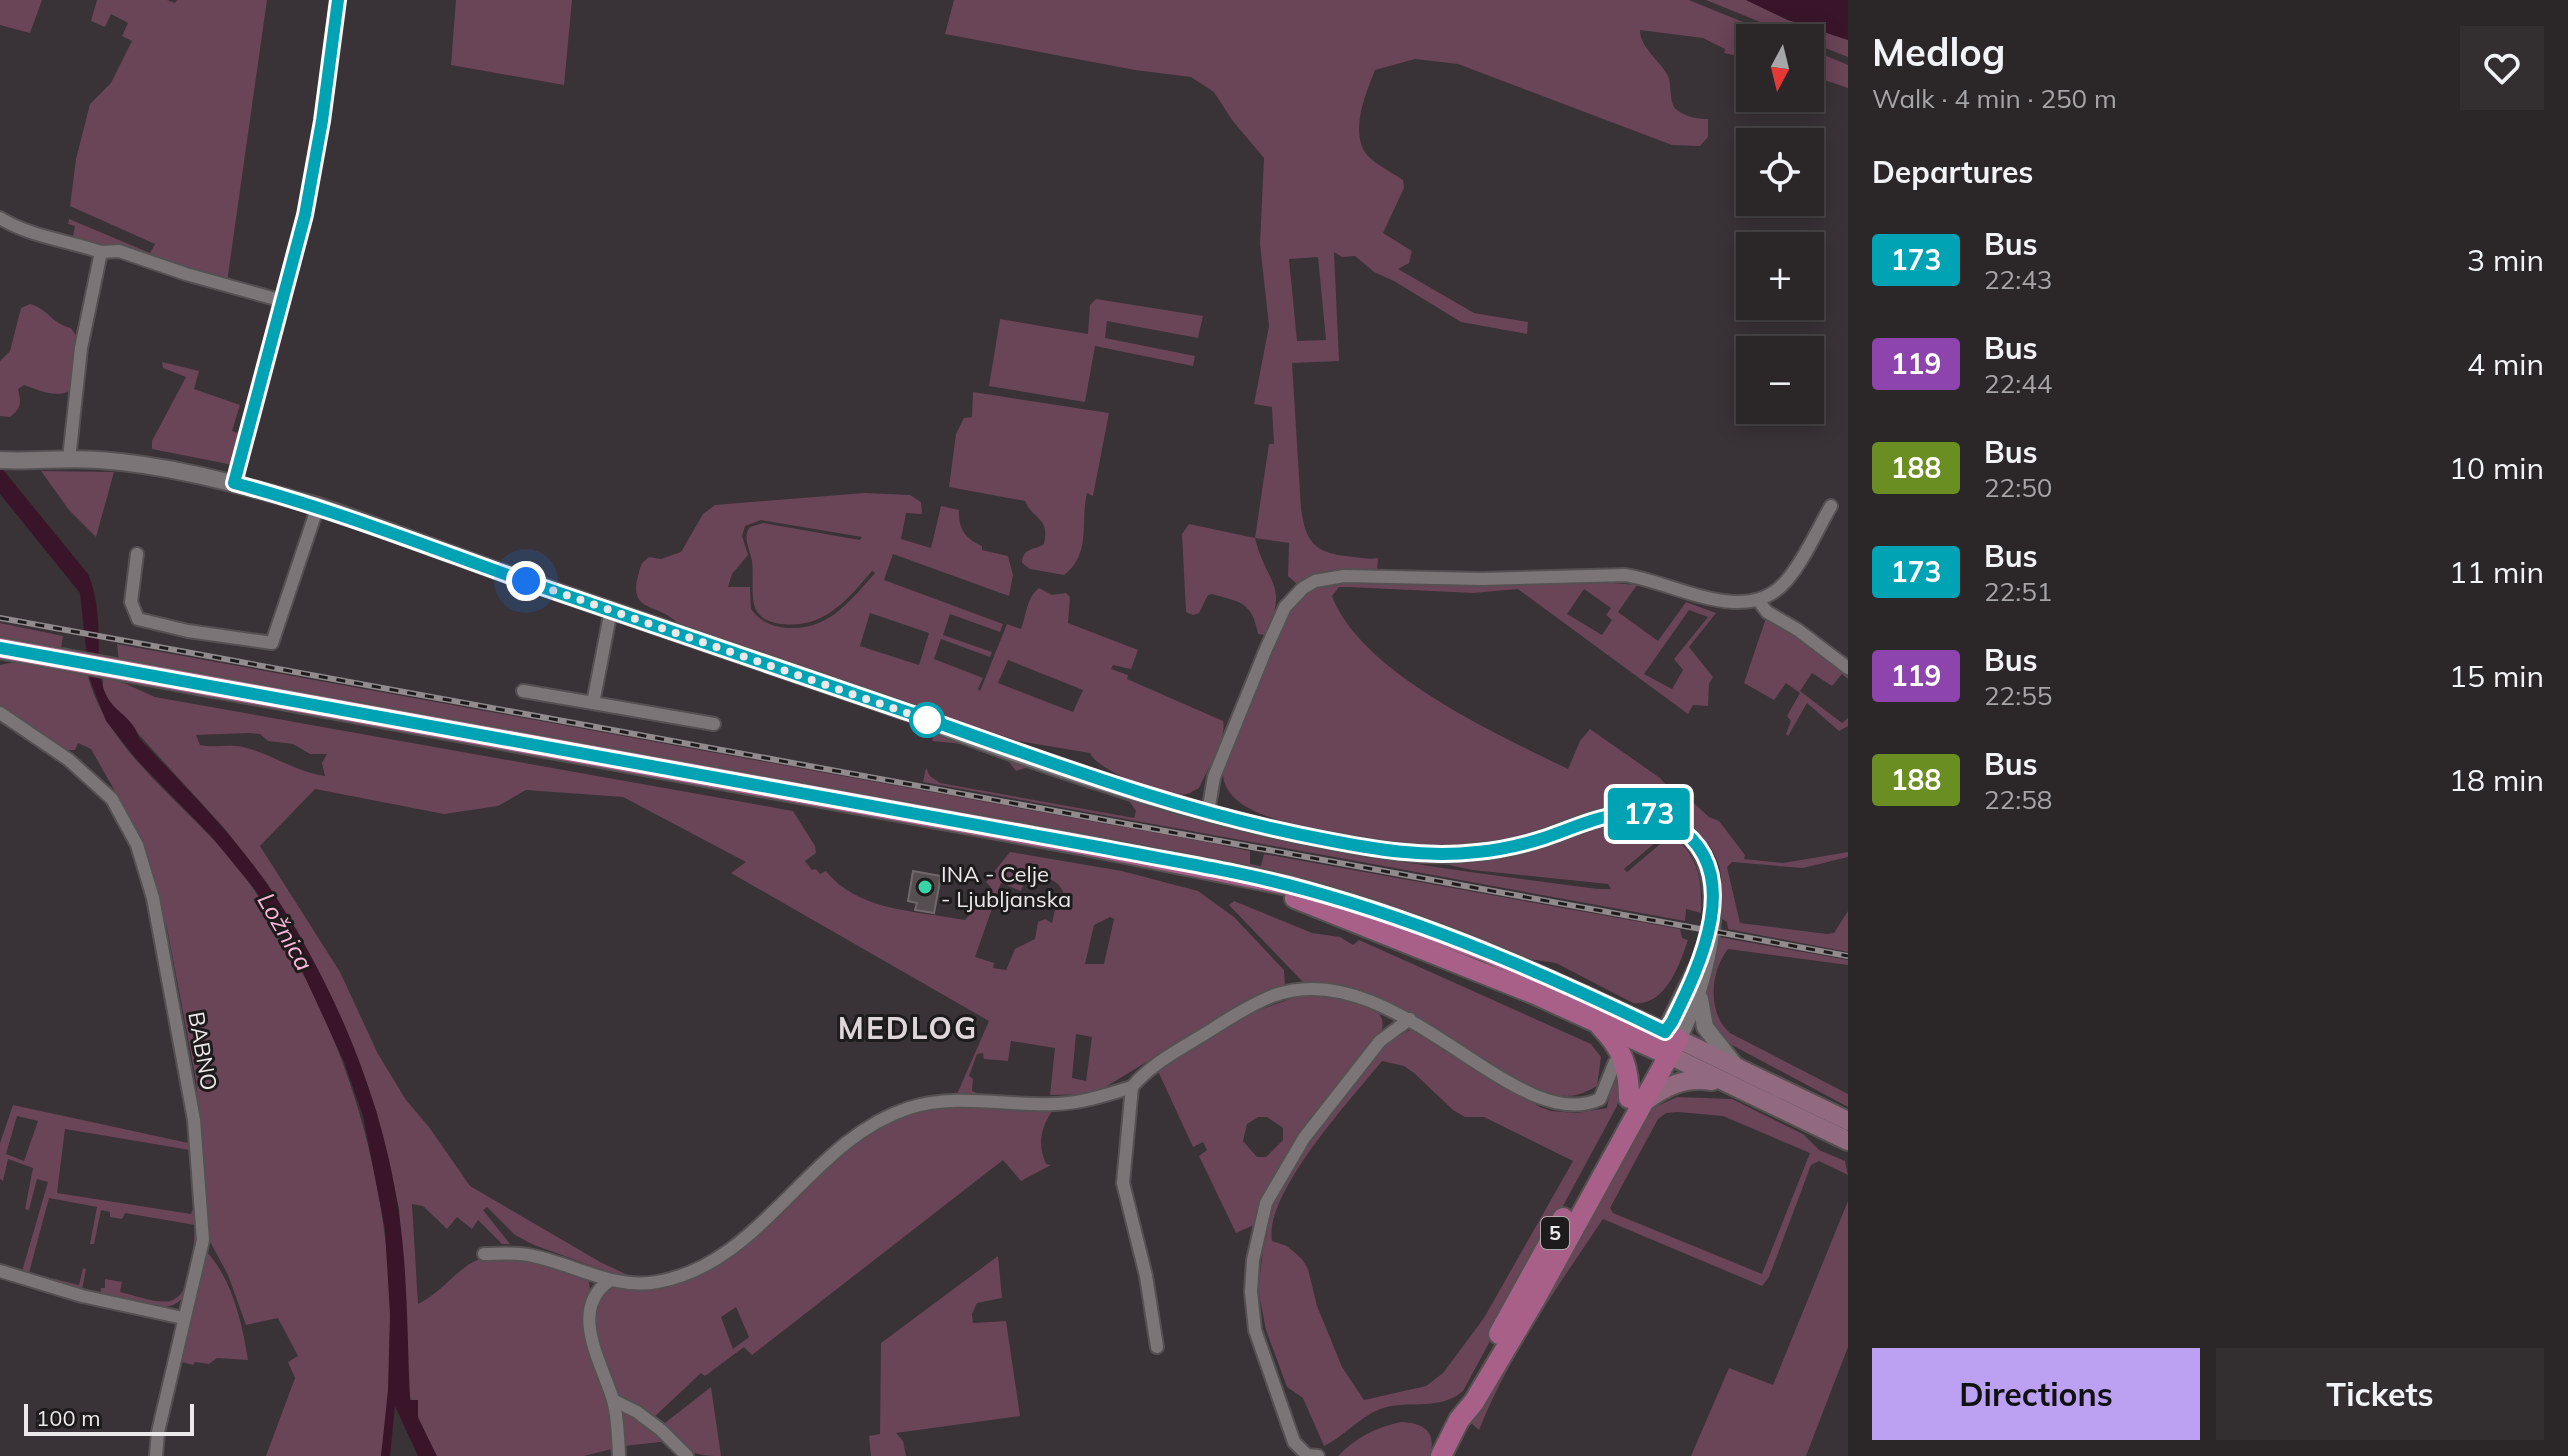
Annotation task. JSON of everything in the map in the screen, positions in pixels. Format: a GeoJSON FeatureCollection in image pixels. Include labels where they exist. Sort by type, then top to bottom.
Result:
{"type":"FeatureCollection","features":[{"type":"Feature","properties":{"kind":"main road"},"geometry":{"type":"LineString","coordinates":[[0,648],[1308,890],[1420,927],[1544,976],[1667,1044],[1726,1083],[1848,1141]]}},
{"type":"Feature","properties":{"kind":"main road"},"geometry":{"type":"LineString","coordinates":[[1244,876],[1595,1021],[1735,1066],[1848,1121]]}},
{"type":"Feature","properties":{"kind":"main road"},"geometry":{"type":"LineString","coordinates":[[1595,1021],[1611,1037],[1624,1057],[1635,1101],[1682,1081],[1726,1083]]}},
{"type":"Feature","properties":{"kind":"main road","name":"5"},"geometry":{"type":"LineString","coordinates":[[1441,1456],[1459,1420],[1464,1398],[1667,1044]]}},
{"type":"Feature","properties":{"kind":"street"},"geometry":{"type":"LineString","coordinates":[[234,483],[305,215],[322,121],[338,0]]}},
{"type":"Feature","properties":{"kind":"street"},"geometry":{"type":"LineString","coordinates":[[0,218],[22,232],[69,241],[101,252],[119,251],[212,282],[283,301]]}},
{"type":"Feature","properties":{"kind":"street"},"geometry":{"type":"LineString","coordinates":[[69,459],[81,348],[101,252]]}},
{"type":"Feature","properties":{"kind":"street"},"geometry":{"type":"LineString","coordinates":[[0,460],[69,459],[130,464],[234,483],[318,506],[998,746],[1208,812],[1318,838],[1441,855],[1510,848],[1609,815],[1628,812],[1651,814],[1682,830],[1705,858],[1713,894],[1699,991],[1705,1027],[1735,1066]]}},
{"type":"Feature","properties":{"kind":"street"},"geometry":{"type":"LineString","coordinates":[[137,554],[131,602],[138,619],[188,631],[272,643],[318,506]]}},
{"type":"Feature","properties":{"kind":"street"},"geometry":{"type":"LineString","coordinates":[[1208,812],[1214,777],[1275,628],[1293,597],[1315,581],[1353,576],[1482,579],[1625,575],[1727,601],[1758,600],[1776,591],[1789,579],[1831,506]]}},
{"type":"Feature","properties":{"kind":"street"},"geometry":{"type":"LineString","coordinates":[[1758,600],[1767,612],[1798,630],[1848,668]]}},
{"type":"Feature","properties":{"kind":"street"},"geometry":{"type":"LineString","coordinates":[[593,703],[611,610]]}},
{"type":"Feature","properties":{"kind":"street"},"geometry":{"type":"LineString","coordinates":[[523,691],[714,724]]}},
{"type":"Feature","properties":{"kind":"street","name":"BABNO"},"geometry":{"type":"LineString","coordinates":[[0,713],[69,760],[112,799],[137,845],[153,898],[192,1107],[203,1240],[158,1432],[156,1456]]}},
{"type":"Feature","properties":{"kind":"street"},"geometry":{"type":"LineString","coordinates":[[1667,1044],[1709,936]]}},
{"type":"Feature","properties":{"kind":"street"},"geometry":{"type":"LineString","coordinates":[[484,1254],[530,1255],[582,1269],[609,1281],[653,1283],[700,1269],[731,1250],[814,1172],[852,1141],[906,1109],[933,1102],[1055,1104],[1089,1101],[1132,1087],[1168,1057],[1230,1017],[1277,995],[1319,990],[1368,999],[1410,1019],[1512,1084],[1557,1103],[1584,1104],[1600,1099],[1615,1062]]}},
{"type":"Feature","properties":{"kind":"street"},"geometry":{"type":"LineString","coordinates":[[1667,1044],[1699,991]]}},
{"type":"Feature","properties":{"kind":"street"},"geometry":{"type":"LineString","coordinates":[[1318,1456],[1307,1455],[1294,1442],[1280,1407],[1255,1330],[1251,1292],[1253,1260],[1266,1203],[1304,1138],[1380,1041],[1410,1019]]}},
{"type":"Feature","properties":{"kind":"street"},"geometry":{"type":"LineString","coordinates":[[1132,1087],[1123,1183],[1146,1276],[1157,1347]]}},
{"type":"Feature","properties":{"kind":"street"},"geometry":{"type":"LineString","coordinates":[[0,1271],[82,1296],[183,1318]]}},
{"type":"Feature","properties":{"kind":"street"},"geometry":{"type":"LineString","coordinates":[[609,1281],[597,1289],[589,1317],[595,1354],[613,1400],[619,1456]]}},
{"type":"Feature","properties":{"kind":"street"},"geometry":{"type":"LineString","coordinates":[[613,1400],[649,1421],[687,1456]]}},
{"type":"Feature","properties":{"kind":"shaded area"},"geometry":{"type":"Polygon","coordinates":[[[0,0],[42,0],[30,33],[0,25],[0,0]]]}},
{"type":"Feature","properties":{"kind":"shaded area"},"geometry":{"type":"Polygon","coordinates":[[[97,0],[167,0],[175,3],[177,0],[267,0],[227,282],[73,236],[75,226],[68,224],[69,219],[150,253],[155,244],[70,206],[76,159],[90,104],[111,83],[132,41],[122,36],[128,23],[111,14],[105,27],[91,21],[97,0]]]}},
{"type":"Feature","properties":{"kind":"shaded area"},"geometry":{"type":"Polygon","coordinates":[[[456,0],[572,0],[564,85],[451,65],[456,0]]]}},
{"type":"Feature","properties":{"kind":"shaded area"},"geometry":{"type":"Polygon","coordinates":[[[954,0],[1689,0],[1748,24],[1736,24],[1736,56],[1724,53],[1725,49],[1703,38],[1640,30],[1646,47],[1667,74],[1674,107],[1688,116],[1708,119],[1708,137],[1700,146],[1672,145],[1458,64],[1415,59],[1375,70],[1361,112],[1359,135],[1367,155],[1403,180],[1404,188],[1383,233],[1412,251],[1409,263],[1398,269],[1474,313],[1528,322],[1527,334],[1461,322],[1374,272],[1355,256],[1342,257],[1334,252],[1339,361],[1292,363],[1301,509],[1309,537],[1319,548],[1335,554],[1378,558],[1377,571],[1335,572],[1299,586],[1288,576],[1289,543],[1255,538],[1269,444],[1274,444],[1272,407],[1254,404],[1269,326],[1260,244],[1264,158],[1232,120],[1214,92],[1191,77],[1135,70],[945,34],[954,0]],[[1318,257],[1289,259],[1297,341],[1326,340],[1318,257]]]}},
{"type":"Feature","properties":{"kind":"shaded area"},"geometry":{"type":"Polygon","coordinates":[[[1706,0],[1746,0],[1800,24],[1765,24],[1706,0]]]}},
{"type":"Feature","properties":{"kind":"shaded area"},"geometry":{"type":"Polygon","coordinates":[[[1824,32],[1848,40],[1848,57],[1824,48],[1824,32]]]}},
{"type":"Feature","properties":{"kind":"shaded area"},"geometry":{"type":"Polygon","coordinates":[[[1824,55],[1848,65],[1848,88],[1824,80],[1824,55]]]}},
{"type":"Feature","properties":{"kind":"shaded area"},"geometry":{"type":"Polygon","coordinates":[[[1096,299],[1203,316],[1198,338],[1107,321],[1105,338],[1195,356],[1193,366],[1095,346],[1085,402],[989,386],[1000,319],[1088,334],[1090,305],[1096,299]]]}},
{"type":"Feature","properties":{"kind":"shaded area"},"geometry":{"type":"Polygon","coordinates":[[[30,304],[71,328],[77,337],[71,390],[54,394],[24,385],[18,389],[20,402],[17,411],[10,417],[0,416],[0,361],[10,351],[21,308],[30,304]]]}},
{"type":"Feature","properties":{"kind":"shaded area"},"geometry":{"type":"Polygon","coordinates":[[[162,362],[199,371],[194,389],[240,405],[232,431],[241,434],[233,465],[152,449],[152,441],[186,377],[163,368],[162,362]]]}},
{"type":"Feature","properties":{"kind":"shaded area"},"geometry":{"type":"Polygon","coordinates":[[[973,392],[1109,413],[1093,496],[1087,493],[1082,547],[1073,567],[1064,575],[1030,569],[1022,563],[1026,552],[1044,544],[1045,535],[1043,524],[1025,501],[949,487],[956,434],[964,418],[972,417],[973,392]]]}},
{"type":"Feature","properties":{"kind":"shaded area"},"geometry":{"type":"Polygon","coordinates":[[[41,471],[114,472],[96,537],[69,510],[41,471]]]}},
{"type":"Feature","properties":{"kind":"shaded area"},"geometry":{"type":"Polygon","coordinates":[[[864,493],[910,495],[921,502],[922,514],[906,513],[901,539],[931,548],[941,506],[959,510],[961,527],[967,536],[982,546],[982,550],[1008,556],[1013,575],[1009,596],[893,554],[884,580],[1003,624],[1000,632],[950,614],[943,635],[992,652],[990,657],[941,639],[934,659],[983,678],[980,691],[1007,624],[1021,629],[1029,601],[1035,592],[1039,588],[1052,595],[1066,593],[1070,597],[1068,623],[1138,650],[1131,669],[1113,665],[1111,669],[1223,721],[1219,746],[1199,788],[1184,795],[1159,791],[1117,774],[1095,760],[1090,753],[1018,741],[681,628],[664,613],[640,601],[636,593],[637,581],[642,563],[649,557],[661,559],[681,552],[703,514],[715,505],[864,493]],[[761,520],[745,526],[742,536],[748,555],[732,574],[728,587],[750,587],[751,609],[767,623],[789,628],[827,619],[875,573],[872,571],[844,602],[822,617],[797,624],[767,620],[756,610],[753,599],[752,561],[747,539],[750,527],[763,523],[860,540],[862,537],[761,520]],[[870,613],[860,646],[919,665],[929,633],[870,613]],[[1008,660],[998,683],[1073,712],[1083,690],[1008,660]]]}},
{"type":"Feature","properties":{"kind":"shaded area"},"geometry":{"type":"Polygon","coordinates":[[[1189,524],[1255,538],[1276,594],[1273,618],[1266,635],[1258,634],[1248,609],[1231,599],[1208,595],[1199,613],[1193,615],[1186,612],[1182,534],[1189,524]]]}},
{"type":"Feature","properties":{"kind":"shaded area"},"geometry":{"type":"Polygon","coordinates":[[[1333,581],[1498,585],[1600,582],[1637,585],[1618,612],[1658,641],[1686,602],[1716,613],[1689,647],[1713,677],[1709,684],[1708,706],[1693,705],[1688,714],[1518,589],[1473,593],[1339,587],[1332,596],[1348,624],[1371,651],[1434,698],[1568,769],[1580,741],[1590,729],[1660,778],[1673,793],[1686,796],[1709,817],[1719,821],[1745,855],[1744,859],[1783,863],[1848,852],[1848,857],[1803,868],[1732,862],[1727,867],[1740,923],[1827,934],[1834,933],[1848,911],[1848,952],[1728,929],[1727,922],[1719,917],[1721,876],[1711,849],[1701,836],[1676,816],[1645,805],[1614,805],[1520,837],[1469,846],[1433,847],[1385,844],[1314,831],[1269,817],[1244,805],[1226,787],[1223,769],[1290,610],[1308,592],[1333,581]],[[1584,589],[1567,614],[1602,635],[1612,620],[1606,615],[1611,608],[1584,589]],[[1689,610],[1644,674],[1672,689],[1683,670],[1674,659],[1708,617],[1689,610]]]}},
{"type":"Feature","properties":{"kind":"shaded area"},"geometry":{"type":"Polygon","coordinates":[[[1769,619],[1848,672],[1848,679],[1842,674],[1832,686],[1812,673],[1800,691],[1842,723],[1848,718],[1848,726],[1839,731],[1807,703],[1788,736],[1791,721],[1787,716],[1800,693],[1786,683],[1774,700],[1744,683],[1765,621],[1769,619]]]}},
{"type":"Feature","properties":{"kind":"shaded area"},"geometry":{"type":"Polygon","coordinates":[[[0,623],[63,636],[61,649],[0,639],[0,623]]]}},
{"type":"Feature","properties":{"kind":"shaded area"},"geometry":{"type":"Polygon","coordinates":[[[117,644],[1206,842],[1250,851],[1250,864],[1261,866],[1264,854],[1680,929],[1682,938],[1688,940],[1676,971],[1663,991],[1645,1002],[1633,1003],[1556,963],[1523,958],[1412,915],[119,661],[117,644]]]}},
{"type":"Feature","properties":{"kind":"shaded area"},"geometry":{"type":"Polygon","coordinates":[[[15,662],[88,676],[98,703],[131,753],[217,843],[251,885],[319,1006],[344,1066],[364,1129],[378,1193],[387,1258],[391,1324],[389,1390],[381,1456],[266,1456],[295,1378],[288,1362],[298,1356],[278,1318],[246,1325],[228,1275],[207,1236],[205,1173],[196,1080],[167,928],[136,828],[91,749],[78,743],[75,750],[65,750],[0,706],[0,665],[15,662]]]}},
{"type":"Feature","properties":{"kind":"shaded area"},"geometry":{"type":"Polygon","coordinates":[[[103,678],[124,683],[155,697],[793,811],[815,846],[816,853],[805,861],[812,870],[816,869],[820,874],[826,871],[839,884],[871,902],[908,911],[965,920],[979,905],[991,901],[985,895],[991,887],[986,882],[1010,852],[1122,871],[1198,891],[1234,917],[1284,970],[1285,985],[1189,1036],[1094,1094],[1050,1095],[1055,1048],[1011,1041],[1008,1061],[984,1059],[983,1053],[977,1054],[969,1076],[973,1079],[972,1091],[977,1093],[976,1097],[957,1094],[989,1021],[731,873],[746,862],[623,797],[526,790],[498,806],[444,814],[315,789],[260,846],[340,972],[378,1054],[406,1100],[470,1186],[602,1263],[632,1277],[617,1275],[534,1245],[515,1235],[487,1207],[483,1210],[510,1244],[502,1244],[478,1220],[472,1229],[457,1217],[447,1229],[423,1206],[412,1204],[418,1304],[468,1265],[497,1255],[528,1258],[588,1277],[616,1448],[584,1456],[436,1456],[411,1401],[408,1386],[399,1208],[376,1110],[332,999],[297,930],[267,883],[224,828],[110,703],[103,688],[103,678]],[[260,734],[196,735],[200,745],[243,747],[325,776],[322,763],[327,754],[310,754],[293,744],[268,741],[260,734]],[[1027,874],[1021,891],[1001,883],[975,957],[994,963],[993,968],[1006,970],[1015,949],[1035,939],[1038,922],[1045,919],[1052,923],[1055,910],[1065,897],[1060,886],[1052,880],[1027,874]],[[1110,917],[1094,925],[1085,964],[1104,964],[1114,919],[1110,917]],[[1076,1034],[1072,1078],[1086,1081],[1092,1037],[1076,1034]]]}},
{"type":"Feature","properties":{"kind":"shaded area"},"geometry":{"type":"Polygon","coordinates":[[[934,735],[966,740],[1153,804],[1267,836],[1390,860],[1598,889],[1611,889],[1608,884],[1472,870],[1431,861],[1581,832],[1616,821],[1644,821],[1668,832],[1624,869],[1627,872],[1672,834],[1688,852],[1697,869],[1701,913],[1686,909],[1685,921],[923,782],[926,768],[930,776],[940,783],[1134,818],[1136,811],[1130,802],[1028,767],[1016,771],[1006,758],[963,744],[932,741],[934,735]]]}},
{"type":"Feature","properties":{"kind":"shaded area"},"geometry":{"type":"Polygon","coordinates":[[[1234,901],[1312,933],[1340,937],[1353,945],[1359,940],[1591,1044],[1601,1057],[1597,1086],[1571,1096],[1548,1092],[1500,1070],[1381,998],[1352,989],[1303,982],[1229,905],[1234,901]]]}},
{"type":"Feature","properties":{"kind":"shaded area"},"geometry":{"type":"Polygon","coordinates":[[[1719,937],[1848,960],[1848,965],[1728,949],[1717,969],[1714,992],[1717,1015],[1730,1033],[1848,1094],[1848,1107],[1717,1037],[1704,1000],[1713,943],[1717,943],[1719,937]]]}},
{"type":"Feature","properties":{"kind":"shaded area"},"geometry":{"type":"Polygon","coordinates":[[[1315,994],[1359,1001],[1377,1011],[1382,1019],[1382,1029],[1294,1145],[1266,1196],[1256,1224],[1236,1233],[1199,1156],[1207,1150],[1203,1142],[1193,1147],[1157,1069],[1233,1023],[1293,999],[1315,994]],[[1258,1117],[1247,1124],[1243,1141],[1257,1157],[1266,1157],[1283,1140],[1283,1128],[1267,1117],[1258,1117]]]}},
{"type":"Feature","properties":{"kind":"shaded area"},"geometry":{"type":"Polygon","coordinates":[[[1410,1030],[1420,1032],[1551,1111],[1577,1113],[1607,1108],[1611,1084],[1618,1069],[1621,1089],[1617,1106],[1463,1391],[1445,1401],[1383,1408],[1324,1446],[1303,1398],[1287,1387],[1266,1330],[1258,1289],[1263,1251],[1275,1199],[1299,1157],[1384,1044],[1410,1030]],[[1382,1061],[1295,1173],[1273,1221],[1272,1241],[1287,1246],[1308,1269],[1317,1306],[1342,1367],[1364,1400],[1426,1386],[1443,1373],[1484,1318],[1573,1161],[1484,1117],[1465,1117],[1404,1066],[1382,1061]]]}},
{"type":"Feature","properties":{"kind":"shaded area"},"geometry":{"type":"Polygon","coordinates":[[[1677,1097],[1732,1099],[1803,1134],[1819,1150],[1845,1161],[1848,1175],[1819,1161],[1811,1165],[1769,1277],[1762,1286],[1603,1219],[1520,1348],[1479,1430],[1471,1423],[1471,1417],[1578,1241],[1653,1108],[1677,1097]],[[1678,1112],[1666,1113],[1658,1119],[1610,1208],[1613,1213],[1762,1274],[1810,1153],[1723,1116],[1678,1112]]]}},
{"type":"Feature","properties":{"kind":"shaded area"},"geometry":{"type":"Polygon","coordinates":[[[937,1104],[1050,1108],[1041,1144],[1046,1164],[1051,1165],[1021,1181],[1003,1160],[752,1355],[744,1347],[705,1376],[701,1373],[652,1419],[614,1392],[599,1354],[593,1312],[605,1288],[642,1289],[723,1261],[851,1146],[908,1112],[937,1104]],[[736,1307],[721,1317],[733,1349],[749,1337],[736,1307]]]}},
{"type":"Feature","properties":{"kind":"shaded area"},"geometry":{"type":"Polygon","coordinates":[[[13,1105],[193,1144],[197,1231],[191,1279],[184,1296],[173,1305],[158,1306],[100,1295],[101,1288],[105,1288],[105,1279],[122,1282],[120,1292],[145,1299],[165,1302],[178,1297],[191,1268],[195,1225],[125,1213],[122,1219],[110,1217],[110,1212],[101,1210],[94,1244],[90,1244],[97,1207],[49,1198],[29,1273],[79,1285],[83,1268],[86,1269],[82,1290],[21,1275],[48,1182],[37,1179],[29,1210],[25,1209],[33,1168],[8,1159],[3,1181],[0,1179],[0,1143],[13,1105]],[[17,1116],[6,1154],[24,1161],[38,1121],[17,1116]],[[65,1129],[57,1193],[191,1214],[194,1207],[190,1150],[65,1129]]]}},
{"type":"Feature","properties":{"kind":"shaded area"},"geometry":{"type":"Polygon","coordinates":[[[1848,1201],[1848,1347],[1806,1456],[1691,1456],[1729,1368],[1773,1385],[1848,1201]]]}},
{"type":"Feature","properties":{"kind":"shaded area"},"geometry":{"type":"Polygon","coordinates":[[[205,1250],[229,1287],[248,1360],[217,1358],[209,1364],[195,1362],[193,1365],[178,1361],[205,1250]]]}},
{"type":"Feature","properties":{"kind":"shaded area"},"geometry":{"type":"Polygon","coordinates":[[[998,1256],[1002,1298],[977,1303],[972,1314],[973,1323],[1006,1321],[1020,1416],[896,1433],[903,1441],[906,1456],[871,1456],[869,1436],[880,1434],[881,1343],[998,1256]]]}},
{"type":"Feature","properties":{"kind":"shaded area"},"geometry":{"type":"Polygon","coordinates":[[[711,1387],[721,1456],[701,1455],[687,1450],[661,1426],[711,1387]]]}},
{"type":"Feature","properties":{"kind":"shaded area"},"geometry":{"type":"Polygon","coordinates":[[[622,1407],[669,1441],[624,1446],[617,1409],[622,1407]]]}},
{"type":"Feature","properties":{"kind":"shaded area"},"geometry":{"type":"Polygon","coordinates":[[[1401,1422],[1416,1424],[1426,1430],[1432,1440],[1430,1456],[1338,1456],[1366,1434],[1401,1422]]]}},
{"type":"Feature","properties":{"kind":"water"},"geometry":{"type":"Polygon","coordinates":[[[1746,0],[1848,0],[1848,40],[1824,32],[1824,24],[1800,24],[1746,0]]]}},
{"type":"Feature","properties":{"kind":"water","name":"Ložnica"},"geometry":{"type":"Polygon","coordinates":[[[0,466],[88,574],[98,618],[100,673],[110,702],[253,864],[312,958],[350,1038],[379,1122],[398,1207],[405,1279],[410,1400],[418,1400],[418,1418],[437,1456],[418,1456],[395,1406],[390,1456],[381,1456],[388,1390],[390,1315],[385,1229],[363,1116],[344,1062],[300,966],[256,891],[211,836],[137,760],[106,721],[89,677],[80,593],[0,494],[0,466]]]}},
{"type":"Feature","properties":{"kind":"building","name":"INA - Celje - Ljubljanska"},"geometry":{"type":"Polygon","coordinates":[[[913,871],[941,876],[934,913],[915,910],[917,903],[908,901],[913,871]]]}},
{"type":"Feature","properties":{"kind":"railway"},"geometry":{"type":"LineString","coordinates":[[0,618],[1848,956]]}},
{"type":"Feature","properties":{"kind":"bus line","name":"173"},"geometry":{"type":"LineString","coordinates":[[0,648],[1110,849],[1288,885],[1375,911],[1484,951],[1665,1032],[1684,999],[1709,936],[1713,894],[1709,868],[1700,849],[1688,835],[1667,820],[1651,814],[1628,812],[1609,815],[1510,848],[1441,855],[1387,850],[1282,831],[1089,776],[526,581],[370,523],[234,483],[305,215],[322,121],[338,0]]}},
{"type":"Feature","properties":{"kind":"place","name":"INA - Celje - Ljubljanska"},"geometry":{"type":"Point","coordinates":[925,887]}},
{"type":"Feature","properties":{"kind":"district","name":"MEDLOG"},"geometry":{"type":"Point","coordinates":[908,1029]}},
{"type":"Feature","properties":{"kind":"route"},"geometry":{"type":"LineString","coordinates":[[526,581],[927,720]]}}]}
